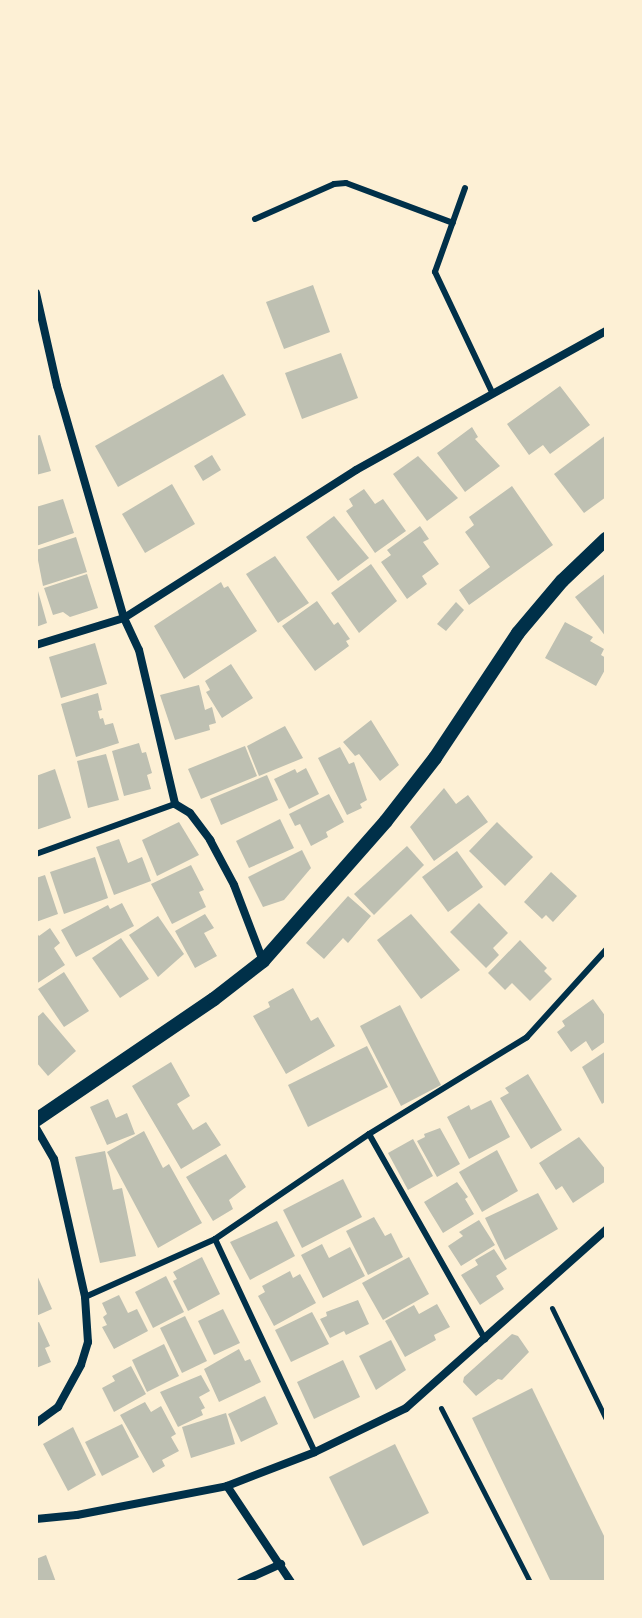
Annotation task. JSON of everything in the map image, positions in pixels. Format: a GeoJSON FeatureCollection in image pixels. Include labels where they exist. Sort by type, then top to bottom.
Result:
{"type":"FeatureCollection","features":[{"type":"Feature","properties":{"kind":"street"},"geometry":{"type":"LineString","coordinates":[[36,293],[57,386],[124,618],[139,650],[175,804],[190,813],[210,840],[234,885],[263,961]]}},
{"type":"Feature","properties":{"kind":"street"},"geometry":{"type":"LineString","coordinates":[[36,645],[124,618],[356,470],[606,331]]}},
{"type":"Feature","properties":{"kind":"street"},"geometry":{"type":"LineString","coordinates":[[36,1120],[214,999],[263,961],[386,821],[435,758],[518,633],[562,581],[606,539]]}},
{"type":"Feature","properties":{"kind":"street"},"geometry":{"type":"LineString","coordinates":[[36,1128],[54,1159],[85,1297],[88,1342],[81,1365],[58,1407],[36,1423]]}},
{"type":"Feature","properties":{"kind":"street"},"geometry":{"type":"LineString","coordinates":[[36,1519],[77,1515],[227,1486],[315,1452],[406,1408],[606,1230]]}},
{"type":"Feature","properties":{"kind":"street"},"geometry":{"type":"LineString","coordinates":[[227,1486],[291,1582]]}},
{"type":"Feature","properties":{"kind":"street"},"geometry":{"type":"LineString","coordinates":[[241,1582],[281,1564]]}},
{"type":"Feature","properties":{"kind":"lane"},"geometry":{"type":"LineString","coordinates":[[255,219],[334,184],[346,183],[453,223]]}},
{"type":"Feature","properties":{"kind":"lane"},"geometry":{"type":"LineString","coordinates":[[465,188],[435,272],[493,394]]}},
{"type":"Feature","properties":{"kind":"lane"},"geometry":{"type":"LineString","coordinates":[[36,854],[175,804]]}},
{"type":"Feature","properties":{"kind":"lane"},"geometry":{"type":"LineString","coordinates":[[85,1297],[215,1239],[369,1134],[527,1037],[606,950]]}},
{"type":"Feature","properties":{"kind":"lane"},"geometry":{"type":"LineString","coordinates":[[369,1134],[485,1339]]}},
{"type":"Feature","properties":{"kind":"lane"},"geometry":{"type":"LineString","coordinates":[[215,1239],[315,1452]]}},
{"type":"Feature","properties":{"kind":"path"},"geometry":{"type":"LineString","coordinates":[[542,1288],[606,1419]]}},
{"type":"Feature","properties":{"kind":"path"},"geometry":{"type":"LineString","coordinates":[[430,1387],[530,1582]]}},
{"type":"Feature","properties":{"kind":"building"},"geometry":{"type":"Polygon","coordinates":[[[313,285],[330,332],[284,349],[266,302],[313,285]]]}},
{"type":"Feature","properties":{"kind":"building"},"geometry":{"type":"Polygon","coordinates":[[[341,353],[358,398],[302,419],[285,373],[341,353]]]}},
{"type":"Feature","properties":{"kind":"building"},"geometry":{"type":"Polygon","coordinates":[[[223,374],[246,415],[118,487],[95,446],[223,374]]]}},
{"type":"Feature","properties":{"kind":"building"},"geometry":{"type":"Polygon","coordinates":[[[560,386],[590,425],[550,454],[543,445],[529,455],[507,424],[560,386]]]}},
{"type":"Feature","properties":{"kind":"building"},"geometry":{"type":"Polygon","coordinates":[[[472,427],[478,437],[475,439],[500,466],[465,492],[437,453],[472,427]]]}},
{"type":"Feature","properties":{"kind":"building"},"geometry":{"type":"Polygon","coordinates":[[[40,435],[51,471],[36,475],[36,436],[40,435]]]}},
{"type":"Feature","properties":{"kind":"building"},"geometry":{"type":"Polygon","coordinates":[[[606,435],[606,497],[584,513],[554,474],[606,435]]]}},
{"type":"Feature","properties":{"kind":"building"},"geometry":{"type":"Polygon","coordinates":[[[212,455],[221,470],[203,481],[194,466],[212,455]]]}},
{"type":"Feature","properties":{"kind":"building"},"geometry":{"type":"Polygon","coordinates":[[[418,456],[458,498],[427,521],[393,474],[418,456]]]}},
{"type":"Feature","properties":{"kind":"building"},"geometry":{"type":"Polygon","coordinates":[[[172,484],[195,524],[145,553],[122,514],[172,484]]]}},
{"type":"Feature","properties":{"kind":"building"},"geometry":{"type":"Polygon","coordinates":[[[512,486],[553,545],[469,605],[459,590],[490,567],[465,532],[474,525],[469,517],[512,486]]]}},
{"type":"Feature","properties":{"kind":"building"},"geometry":{"type":"Polygon","coordinates":[[[364,489],[375,504],[383,499],[406,531],[375,553],[346,511],[353,506],[349,499],[364,489]]]}},
{"type":"Feature","properties":{"kind":"building"},"geometry":{"type":"Polygon","coordinates":[[[63,499],[74,533],[36,546],[36,507],[63,499]]]}},
{"type":"Feature","properties":{"kind":"building"},"geometry":{"type":"Polygon","coordinates":[[[334,516],[369,558],[338,581],[306,537],[334,516]]]}},
{"type":"Feature","properties":{"kind":"building"},"geometry":{"type":"Polygon","coordinates":[[[420,526],[429,539],[423,542],[439,564],[422,576],[427,584],[407,599],[381,562],[391,555],[387,550],[420,526]]]}},
{"type":"Feature","properties":{"kind":"building"},"geometry":{"type":"Polygon","coordinates":[[[76,537],[87,572],[43,586],[36,550],[76,537]]]}},
{"type":"Feature","properties":{"kind":"building"},"geometry":{"type":"Polygon","coordinates":[[[275,556],[309,603],[278,623],[246,574],[275,556]]]}},
{"type":"Feature","properties":{"kind":"building"},"geometry":{"type":"Polygon","coordinates":[[[371,564],[397,601],[359,633],[331,593],[371,564]]]}},
{"type":"Feature","properties":{"kind":"building"},"geometry":{"type":"Polygon","coordinates":[[[606,573],[606,637],[575,597],[606,573]]]}},
{"type":"Feature","properties":{"kind":"building"},"geometry":{"type":"Polygon","coordinates":[[[87,574],[98,608],[70,617],[63,612],[53,615],[44,588],[87,574]]]}},
{"type":"Feature","properties":{"kind":"building"},"geometry":{"type":"Polygon","coordinates":[[[221,582],[224,588],[228,586],[257,631],[184,679],[154,626],[221,582]]]}},
{"type":"Feature","properties":{"kind":"building"},"geometry":{"type":"Polygon","coordinates":[[[36,584],[47,623],[36,627],[36,584]]]}},
{"type":"Feature","properties":{"kind":"building"},"geometry":{"type":"Polygon","coordinates":[[[317,601],[334,625],[338,622],[350,639],[346,641],[349,646],[315,671],[282,626],[317,601]]]}},
{"type":"Feature","properties":{"kind":"building"},"geometry":{"type":"Polygon","coordinates":[[[456,602],[464,610],[446,631],[437,624],[456,602]]]}},
{"type":"Feature","properties":{"kind":"building"},"geometry":{"type":"Polygon","coordinates":[[[565,622],[593,637],[590,641],[604,649],[601,655],[606,658],[606,668],[596,686],[545,658],[565,622]]]}},
{"type":"Feature","properties":{"kind":"building"},"geometry":{"type":"Polygon","coordinates":[[[95,643],[107,684],[61,698],[49,657],[95,643]]]}},
{"type":"Feature","properties":{"kind":"building"},"geometry":{"type":"Polygon","coordinates":[[[231,664],[253,698],[222,718],[206,692],[210,690],[205,681],[231,664]]]}},
{"type":"Feature","properties":{"kind":"building"},"geometry":{"type":"Polygon","coordinates":[[[199,685],[205,710],[212,707],[216,723],[209,725],[210,730],[175,740],[160,695],[199,685]]]}},
{"type":"Feature","properties":{"kind":"building"},"geometry":{"type":"Polygon","coordinates":[[[98,693],[102,710],[98,711],[100,719],[103,718],[105,725],[113,723],[119,743],[76,757],[61,704],[98,693]]]}},
{"type":"Feature","properties":{"kind":"building"},"geometry":{"type":"Polygon","coordinates":[[[371,720],[399,765],[380,781],[359,754],[355,756],[343,742],[371,720]]]}},
{"type":"Feature","properties":{"kind":"building"},"geometry":{"type":"Polygon","coordinates":[[[285,726],[303,758],[259,776],[247,746],[285,726]]]}},
{"type":"Feature","properties":{"kind":"building"},"geometry":{"type":"Polygon","coordinates":[[[139,743],[142,753],[146,752],[152,773],[147,775],[151,789],[124,796],[112,751],[139,743]]]}},
{"type":"Feature","properties":{"kind":"building"},"geometry":{"type":"Polygon","coordinates":[[[245,746],[257,776],[201,799],[188,769],[245,746]]]}},
{"type":"Feature","properties":{"kind":"building"},"geometry":{"type":"Polygon","coordinates":[[[340,747],[349,764],[354,762],[367,800],[360,804],[362,808],[347,815],[318,758],[340,747]]]}},
{"type":"Feature","properties":{"kind":"building"},"geometry":{"type":"Polygon","coordinates":[[[106,754],[119,800],[88,808],[77,761],[106,754]]]}},
{"type":"Feature","properties":{"kind":"building"},"geometry":{"type":"Polygon","coordinates":[[[306,768],[319,794],[289,809],[274,779],[295,769],[297,773],[306,768]]]}},
{"type":"Feature","properties":{"kind":"building"},"geometry":{"type":"Polygon","coordinates":[[[55,769],[71,818],[36,830],[36,776],[55,769]]]}},
{"type":"Feature","properties":{"kind":"building"},"geometry":{"type":"Polygon","coordinates":[[[267,775],[278,800],[221,825],[210,799],[267,775]]]}},
{"type":"Feature","properties":{"kind":"building"},"geometry":{"type":"Polygon","coordinates":[[[444,788],[456,804],[468,795],[488,822],[434,861],[410,827],[444,788]]]}},
{"type":"Feature","properties":{"kind":"building"},"geometry":{"type":"Polygon","coordinates":[[[329,794],[344,822],[326,832],[328,837],[311,846],[300,824],[295,826],[289,814],[329,794]]]}},
{"type":"Feature","properties":{"kind":"building"},"geometry":{"type":"Polygon","coordinates":[[[280,819],[294,848],[249,868],[236,841],[280,819]]]}},
{"type":"Feature","properties":{"kind":"building"},"geometry":{"type":"Polygon","coordinates":[[[179,822],[199,855],[157,876],[142,840],[179,822]]]}},
{"type":"Feature","properties":{"kind":"building"},"geometry":{"type":"Polygon","coordinates":[[[497,822],[533,857],[505,886],[469,851],[497,822]]]}},
{"type":"Feature","properties":{"kind":"building"},"geometry":{"type":"Polygon","coordinates":[[[119,839],[128,863],[142,857],[151,881],[114,895],[96,847],[119,839]]]}},
{"type":"Feature","properties":{"kind":"building"},"geometry":{"type":"Polygon","coordinates":[[[407,846],[424,865],[374,915],[354,894],[407,846]]]}},
{"type":"Feature","properties":{"kind":"building"},"geometry":{"type":"Polygon","coordinates":[[[302,850],[311,868],[284,900],[263,907],[248,877],[302,850]]]}},
{"type":"Feature","properties":{"kind":"building"},"geometry":{"type":"Polygon","coordinates":[[[457,851],[483,887],[448,912],[422,877],[457,851]]]}},
{"type":"Feature","properties":{"kind":"building"},"geometry":{"type":"Polygon","coordinates":[[[95,857],[108,898],[64,914],[50,872],[95,857]]]}},
{"type":"Feature","properties":{"kind":"building"},"geometry":{"type":"Polygon","coordinates":[[[191,865],[204,890],[199,892],[206,907],[172,924],[151,884],[191,865]]]}},
{"type":"Feature","properties":{"kind":"building"},"geometry":{"type":"Polygon","coordinates":[[[551,872],[577,896],[553,922],[546,915],[542,919],[524,902],[551,872]]]}},
{"type":"Feature","properties":{"kind":"building"},"geometry":{"type":"Polygon","coordinates":[[[45,875],[58,914],[36,922],[36,878],[45,875]]]}},
{"type":"Feature","properties":{"kind":"building"},"geometry":{"type":"Polygon","coordinates":[[[348,896],[371,916],[348,943],[343,938],[324,959],[306,943],[348,896]]]}},
{"type":"Feature","properties":{"kind":"building"},"geometry":{"type":"Polygon","coordinates":[[[122,903],[134,926],[76,957],[61,930],[108,905],[110,909],[122,903]]]}},
{"type":"Feature","properties":{"kind":"building"},"geometry":{"type":"Polygon","coordinates":[[[479,903],[508,933],[493,948],[499,955],[486,968],[450,932],[479,903]]]}},
{"type":"Feature","properties":{"kind":"building"},"geometry":{"type":"Polygon","coordinates":[[[205,914],[214,928],[204,933],[217,956],[195,968],[175,931],[205,914]]]}},
{"type":"Feature","properties":{"kind":"building"},"geometry":{"type":"Polygon","coordinates":[[[411,914],[460,970],[421,999],[377,940],[411,914]]]}},
{"type":"Feature","properties":{"kind":"building"},"geometry":{"type":"Polygon","coordinates":[[[158,916],[184,954],[158,977],[129,935],[158,916]]]}},
{"type":"Feature","properties":{"kind":"building"},"geometry":{"type":"Polygon","coordinates":[[[50,928],[60,943],[54,948],[65,965],[36,984],[36,932],[39,936],[50,928]]]}},
{"type":"Feature","properties":{"kind":"building"},"geometry":{"type":"Polygon","coordinates":[[[121,938],[149,979],[120,998],[92,958],[121,938]]]}},
{"type":"Feature","properties":{"kind":"building"},"geometry":{"type":"Polygon","coordinates":[[[520,940],[547,968],[544,971],[552,979],[530,1001],[512,983],[505,990],[488,973],[520,940]]]}},
{"type":"Feature","properties":{"kind":"building"},"geometry":{"type":"Polygon","coordinates":[[[64,972],[89,1011],[64,1027],[38,989],[64,972]]]}},
{"type":"Feature","properties":{"kind":"building"},"geometry":{"type":"Polygon","coordinates":[[[293,988],[311,1021],[318,1017],[335,1046],[286,1074],[253,1016],[270,1007],[268,1002],[293,988]]]}},
{"type":"Feature","properties":{"kind":"building"},"geometry":{"type":"Polygon","coordinates":[[[593,999],[606,1017],[606,1041],[592,1051],[586,1041],[571,1052],[557,1032],[565,1026],[562,1021],[593,999]]]}},
{"type":"Feature","properties":{"kind":"building"},"geometry":{"type":"Polygon","coordinates":[[[400,1005],[441,1085],[401,1106],[360,1026],[400,1005]]]}},
{"type":"Feature","properties":{"kind":"building"},"geometry":{"type":"Polygon","coordinates":[[[43,1012],[76,1051],[48,1076],[36,1062],[36,1018],[43,1012]]]}},
{"type":"Feature","properties":{"kind":"building"},"geometry":{"type":"Polygon","coordinates":[[[367,1046],[388,1087],[308,1127],[288,1085],[367,1046]]]}},
{"type":"Feature","properties":{"kind":"building"},"geometry":{"type":"Polygon","coordinates":[[[606,1051],[606,1101],[602,1104],[582,1067],[606,1051]]]}},
{"type":"Feature","properties":{"kind":"building"},"geometry":{"type":"Polygon","coordinates":[[[171,1062],[190,1096],[177,1104],[193,1130],[206,1122],[221,1145],[181,1169],[132,1086],[171,1062]]]}},
{"type":"Feature","properties":{"kind":"building"},"geometry":{"type":"Polygon","coordinates":[[[528,1074],[562,1130],[531,1149],[500,1098],[509,1093],[505,1088],[528,1074]]]}},
{"type":"Feature","properties":{"kind":"building"},"geometry":{"type":"Polygon","coordinates":[[[108,1099],[116,1118],[127,1113],[135,1134],[107,1145],[90,1107],[108,1099]]]}},
{"type":"Feature","properties":{"kind":"building"},"geometry":{"type":"Polygon","coordinates":[[[491,1100],[510,1137],[469,1159],[447,1117],[469,1105],[471,1110],[491,1100]]]}},
{"type":"Feature","properties":{"kind":"building"},"geometry":{"type":"Polygon","coordinates":[[[440,1128],[460,1164],[437,1177],[417,1141],[425,1137],[424,1134],[440,1128]]]}},
{"type":"Feature","properties":{"kind":"building"},"geometry":{"type":"Polygon","coordinates":[[[144,1131],[163,1168],[169,1164],[202,1223],[158,1248],[107,1152],[144,1131]]]}},
{"type":"Feature","properties":{"kind":"building"},"geometry":{"type":"Polygon","coordinates":[[[579,1137],[606,1170],[606,1181],[573,1203],[562,1186],[556,1190],[539,1163],[579,1137]]]}},
{"type":"Feature","properties":{"kind":"building"},"geometry":{"type":"Polygon","coordinates":[[[413,1139],[433,1176],[408,1190],[388,1153],[413,1139]]]}},
{"type":"Feature","properties":{"kind":"building"},"geometry":{"type":"Polygon","coordinates":[[[497,1150],[518,1191],[482,1212],[459,1172],[497,1150]]]}},
{"type":"Feature","properties":{"kind":"building"},"geometry":{"type":"Polygon","coordinates":[[[105,1151],[113,1190],[122,1188],[136,1256],[100,1263],[75,1157],[105,1151]]]}},
{"type":"Feature","properties":{"kind":"building"},"geometry":{"type":"Polygon","coordinates":[[[226,1154],[246,1187],[229,1200],[233,1209],[213,1221],[186,1177],[226,1154]]]}},
{"type":"Feature","properties":{"kind":"building"},"geometry":{"type":"Polygon","coordinates":[[[343,1179],[362,1217],[302,1248],[283,1210],[343,1179]]]}},
{"type":"Feature","properties":{"kind":"building"},"geometry":{"type":"Polygon","coordinates":[[[457,1182],[468,1197],[465,1199],[474,1214],[443,1233],[424,1202],[457,1182]]]}},
{"type":"Feature","properties":{"kind":"building"},"geometry":{"type":"Polygon","coordinates":[[[538,1193],[558,1229],[505,1260],[485,1218],[538,1193]]]}},
{"type":"Feature","properties":{"kind":"building"},"geometry":{"type":"Polygon","coordinates":[[[374,1217],[385,1236],[391,1233],[403,1257],[368,1275],[346,1231],[374,1217]]]}},
{"type":"Feature","properties":{"kind":"building"},"geometry":{"type":"Polygon","coordinates":[[[479,1220],[495,1245],[461,1266],[448,1246],[463,1236],[459,1232],[479,1220]]]}},
{"type":"Feature","properties":{"kind":"building"},"geometry":{"type":"Polygon","coordinates":[[[277,1221],[295,1256],[250,1280],[230,1242],[277,1221]]]}},
{"type":"Feature","properties":{"kind":"building"},"geometry":{"type":"Polygon","coordinates":[[[322,1244],[329,1258],[350,1247],[365,1276],[323,1298],[301,1255],[322,1244]]]}},
{"type":"Feature","properties":{"kind":"building"},"geometry":{"type":"Polygon","coordinates":[[[494,1249],[507,1269],[496,1276],[504,1289],[480,1305],[461,1275],[478,1265],[475,1260],[494,1249]]]}},
{"type":"Feature","properties":{"kind":"building"},"geometry":{"type":"Polygon","coordinates":[[[202,1257],[220,1294],[188,1311],[173,1281],[177,1279],[173,1272],[202,1257]]]}},
{"type":"Feature","properties":{"kind":"building"},"geometry":{"type":"Polygon","coordinates":[[[409,1257],[429,1294],[383,1320],[362,1283],[409,1257]]]}},
{"type":"Feature","properties":{"kind":"building"},"geometry":{"type":"Polygon","coordinates":[[[290,1271],[293,1278],[300,1274],[316,1303],[274,1326],[258,1296],[265,1292],[262,1286],[290,1271]]]}},
{"type":"Feature","properties":{"kind":"building"},"geometry":{"type":"Polygon","coordinates":[[[36,1273],[52,1309],[36,1316],[36,1273]]]}},
{"type":"Feature","properties":{"kind":"building"},"geometry":{"type":"Polygon","coordinates":[[[166,1276],[184,1312],[153,1328],[135,1292],[166,1276]]]}},
{"type":"Feature","properties":{"kind":"building"},"geometry":{"type":"Polygon","coordinates":[[[119,1295],[128,1313],[137,1309],[148,1331],[114,1349],[102,1327],[107,1325],[103,1317],[107,1314],[102,1303],[119,1295]]]}},
{"type":"Feature","properties":{"kind":"building"},"geometry":{"type":"Polygon","coordinates":[[[358,1300],[369,1324],[346,1335],[344,1331],[330,1338],[320,1319],[327,1316],[326,1312],[358,1300]]]}},
{"type":"Feature","properties":{"kind":"building"},"geometry":{"type":"Polygon","coordinates":[[[437,1304],[450,1327],[434,1335],[436,1340],[405,1357],[385,1321],[414,1305],[419,1314],[437,1304]]]}},
{"type":"Feature","properties":{"kind":"building"},"geometry":{"type":"Polygon","coordinates":[[[223,1309],[240,1343],[214,1355],[198,1321],[223,1309]]]}},
{"type":"Feature","properties":{"kind":"building"},"geometry":{"type":"Polygon","coordinates":[[[312,1312],[329,1344],[291,1362],[275,1330],[312,1312]]]}},
{"type":"Feature","properties":{"kind":"building"},"geometry":{"type":"Polygon","coordinates":[[[185,1316],[207,1361],[182,1373],[160,1328],[185,1316]]]}},
{"type":"Feature","properties":{"kind":"building"},"geometry":{"type":"Polygon","coordinates":[[[39,1322],[50,1346],[45,1348],[51,1362],[36,1368],[36,1323],[39,1322]]]}},
{"type":"Feature","properties":{"kind":"building"},"geometry":{"type":"Polygon","coordinates":[[[512,1334],[518,1336],[529,1352],[502,1380],[498,1379],[476,1396],[463,1382],[464,1377],[512,1334]]]}},
{"type":"Feature","properties":{"kind":"building"},"geometry":{"type":"Polygon","coordinates":[[[391,1340],[406,1370],[376,1390],[359,1356],[391,1340]]]}},
{"type":"Feature","properties":{"kind":"building"},"geometry":{"type":"Polygon","coordinates":[[[164,1344],[179,1376],[147,1392],[132,1360],[164,1344]]]}},
{"type":"Feature","properties":{"kind":"building"},"geometry":{"type":"Polygon","coordinates":[[[239,1349],[245,1361],[250,1359],[261,1382],[219,1402],[204,1369],[239,1349]]]}},
{"type":"Feature","properties":{"kind":"building"},"geometry":{"type":"Polygon","coordinates":[[[343,1360],[360,1397],[314,1419],[297,1382],[343,1360]]]}},
{"type":"Feature","properties":{"kind":"building"},"geometry":{"type":"Polygon","coordinates":[[[131,1366],[146,1394],[114,1412],[102,1388],[115,1381],[112,1376],[131,1366]]]}},
{"type":"Feature","properties":{"kind":"building"},"geometry":{"type":"Polygon","coordinates":[[[201,1375],[210,1391],[199,1397],[205,1408],[201,1410],[203,1415],[178,1427],[160,1392],[201,1375]]]}},
{"type":"Feature","properties":{"kind":"building"},"geometry":{"type":"Polygon","coordinates":[[[532,1388],[606,1540],[606,1582],[551,1582],[472,1418],[532,1388]]]}},
{"type":"Feature","properties":{"kind":"building"},"geometry":{"type":"Polygon","coordinates":[[[265,1396],[278,1424],[241,1442],[228,1414],[265,1396]]]}},
{"type":"Feature","properties":{"kind":"building"},"geometry":{"type":"Polygon","coordinates":[[[145,1402],[151,1412],[161,1406],[176,1434],[171,1437],[179,1451],[162,1460],[165,1466],[153,1473],[120,1415],[145,1402]]]}},
{"type":"Feature","properties":{"kind":"building"},"geometry":{"type":"Polygon","coordinates":[[[226,1413],[235,1444],[191,1458],[182,1427],[226,1413]]]}},
{"type":"Feature","properties":{"kind":"building"},"geometry":{"type":"Polygon","coordinates":[[[122,1424],[139,1457],[102,1476],[85,1442],[122,1424]]]}},
{"type":"Feature","properties":{"kind":"building"},"geometry":{"type":"Polygon","coordinates":[[[73,1427],[96,1475],[68,1491],[43,1444],[73,1427]]]}},
{"type":"Feature","properties":{"kind":"building"},"geometry":{"type":"Polygon","coordinates":[[[395,1444],[429,1513],[363,1546],[329,1477],[395,1444]]]}},
{"type":"Feature","properties":{"kind":"building"},"geometry":{"type":"Polygon","coordinates":[[[46,1555],[56,1582],[36,1582],[36,1559],[46,1555]]]}}]}
